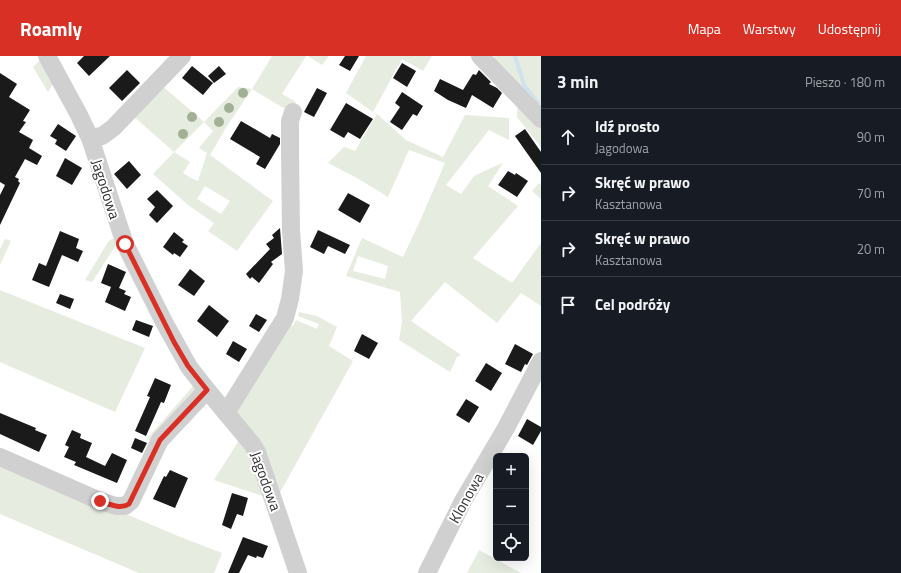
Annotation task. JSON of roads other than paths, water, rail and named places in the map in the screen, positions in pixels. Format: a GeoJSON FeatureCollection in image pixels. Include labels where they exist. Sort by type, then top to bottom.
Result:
{"type":"FeatureCollection","features":[{"type":"Feature","properties":{"kind":"street","name":"Jagodowa"},"geometry":{"type":"LineString","coordinates":[[47,56],[90,138],[121,234],[131,258],[174,342],[188,366],[257,452],[298,573]]}},
{"type":"Feature","properties":{"kind":"street"},"geometry":{"type":"LineString","coordinates":[[90,138],[102,136],[113,128],[182,56]]}},
{"type":"Feature","properties":{"kind":"street"},"geometry":{"type":"LineString","coordinates":[[480,56],[541,119]]}},
{"type":"Feature","properties":{"kind":"street"},"geometry":{"type":"LineString","coordinates":[[226,413],[284,318],[290,299],[294,271],[291,230],[290,151],[290,122],[293,112]]}},
{"type":"Feature","properties":{"kind":"street","name":"Klonowa"},"geometry":{"type":"LineString","coordinates":[[427,573],[463,501],[499,440],[541,361]]}},
{"type":"Feature","properties":{"kind":"street"},"geometry":{"type":"LineString","coordinates":[[0,457],[100,501],[116,506],[125,506],[131,501],[160,440],[207,390]]}},
{"type":"Feature","properties":{"kind":"waterway"},"geometry":{"type":"LineString","coordinates":[[515,56],[524,85],[538,103]]}}]}
